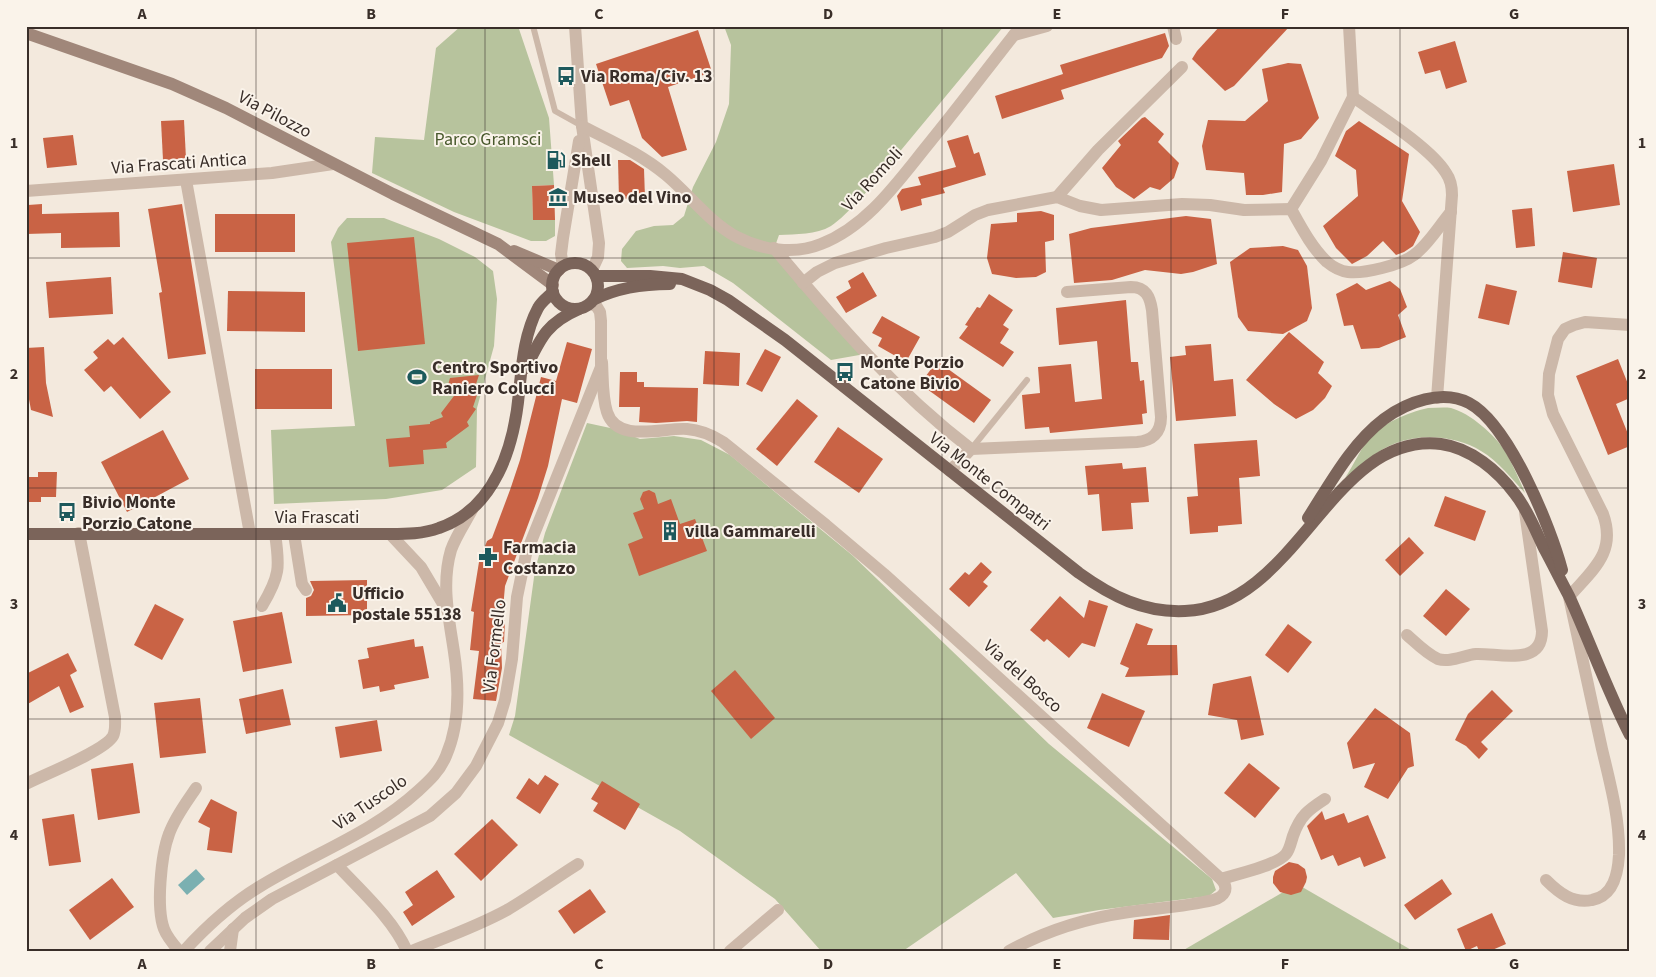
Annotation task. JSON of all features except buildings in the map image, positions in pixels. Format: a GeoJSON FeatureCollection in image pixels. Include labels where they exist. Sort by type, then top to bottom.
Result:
{"type":"FeatureCollection","features":[{"type":"Feature","properties":{"kind":"main road","name":"Via Pilozzo"},"geometry":{"type":"LineString","coordinates":[[26,33],[145,74],[234,112],[393,194],[476,232],[514,254],[553,288]]}},
{"type":"Feature","properties":{"kind":"main road","name":"Via Pilozzo"},"geometry":{"type":"LineString","coordinates":[[500,246],[561,268]]}},
{"type":"Feature","properties":{"kind":"main road"},"geometry":{"type":"LineString","coordinates":[[573,263],[580,264],[594,273],[599,288],[589,303],[567,307],[561,304],[553,288],[553,278],[561,268],[573,263]]}},
{"type":"Feature","properties":{"kind":"main road","name":"Via Monte Compatri"},"geometry":{"type":"LineString","coordinates":[[594,273],[682,279],[697,284],[728,300],[768,328],[1091,582],[1145,608],[1167,611],[1203,609],[1220,604],[1253,585],[1281,561],[1324,510],[1360,472],[1388,454],[1406,446],[1437,444],[1454,447],[1468,453],[1500,476],[1516,495],[1569,597],[1630,735]]}},
{"type":"Feature","properties":{"kind":"main road","name":"Via Monte Compatri"},"geometry":{"type":"LineString","coordinates":[[589,303],[605,294],[638,287],[662,284],[697,284]]}},
{"type":"Feature","properties":{"kind":"main road","name":"Via Frascati"},"geometry":{"type":"LineString","coordinates":[[26,534],[390,534],[436,529],[454,522],[472,510],[490,488],[506,454],[514,430],[522,364],[530,329],[538,306],[553,288]]}},
{"type":"Feature","properties":{"kind":"main road","name":"Via Frascati"},"geometry":{"type":"LineString","coordinates":[[519,392],[524,371],[551,325],[589,303]]}},
{"type":"Feature","properties":{"kind":"main road","name":"Via Monte Compatri"},"geometry":{"type":"LineString","coordinates":[[1281,561],[1342,466],[1365,436],[1384,419],[1420,401],[1437,398],[1455,399],[1470,404],[1488,420],[1514,455],[1546,524],[1560,562],[1569,597]]}},
{"type":"Feature","properties":{"kind":"street"},"geometry":{"type":"LineString","coordinates":[[575,26],[582,126],[599,243],[594,273]]}},
{"type":"Feature","properties":{"kind":"street"},"geometry":{"type":"LineString","coordinates":[[1017,31],[1047,26]]}},
{"type":"Feature","properties":{"kind":"street"},"geometry":{"type":"LineString","coordinates":[[1291,209],[1320,161],[1353,97],[1349,26]]}},
{"type":"Feature","properties":{"kind":"street","name":"Via Romoli"},"geometry":{"type":"LineString","coordinates":[[582,126],[654,164],[724,228],[747,241],[774,248],[799,250],[823,244],[843,233],[866,216],[890,191],[1017,31]]}},
{"type":"Feature","properties":{"kind":"street"},"geometry":{"type":"LineString","coordinates":[[1057,197],[1098,150],[1182,67]]}},
{"type":"Feature","properties":{"kind":"street"},"geometry":{"type":"LineString","coordinates":[[1353,97],[1440,164],[1451,184],[1451,212],[1437,398]]}},
{"type":"Feature","properties":{"kind":"street"},"geometry":{"type":"LineString","coordinates":[[561,268],[563,238],[582,126]]}},
{"type":"Feature","properties":{"kind":"street","name":"Via Frascati Antica"},"geometry":{"type":"LineString","coordinates":[[26,191],[272,173],[333,164]]}},
{"type":"Feature","properties":{"kind":"street"},"geometry":{"type":"LineString","coordinates":[[186,180],[250,534]]}},
{"type":"Feature","properties":{"kind":"street"},"geometry":{"type":"LineString","coordinates":[[803,283],[817,272],[835,263],[935,237],[948,232],[974,215],[988,210],[1057,197],[1080,206],[1095,209],[1182,204],[1210,205],[1244,210],[1291,209]]}},
{"type":"Feature","properties":{"kind":"street"},"geometry":{"type":"LineString","coordinates":[[1291,209],[1310,240],[1326,261],[1338,269],[1348,272],[1388,266],[1408,259],[1420,249],[1451,212]]}},
{"type":"Feature","properties":{"kind":"street"},"geometry":{"type":"LineString","coordinates":[[774,248],[865,354],[896,386],[932,419],[971,449],[1137,442],[1154,437],[1160,426],[1161,417],[1152,310],[1149,296],[1142,289],[1131,286],[1067,292]]}},
{"type":"Feature","properties":{"kind":"street","name":"Via del Bosco"},"geometry":{"type":"LineString","coordinates":[[589,303],[597,307],[600,312],[605,396],[610,418],[614,424],[628,430],[645,432],[687,429],[709,434],[723,442],[811,512],[884,574],[1221,879]]}},
{"type":"Feature","properties":{"kind":"street"},"geometry":{"type":"LineString","coordinates":[[1546,880],[1567,897],[1584,901],[1597,899],[1607,893],[1612,887],[1619,854],[1618,832],[1612,796],[1569,597],[1600,561],[1606,549],[1608,536],[1603,514],[1551,409],[1548,388],[1551,368],[1558,339],[1562,332],[1569,327],[1591,322],[1630,325]]}},
{"type":"Feature","properties":{"kind":"street","name":"Via Formello"},"geometry":{"type":"LineString","coordinates":[[210,951],[250,914],[272,899],[430,816],[456,793],[470,776],[498,723],[505,700],[511,666],[517,597],[526,554],[602,364]]}},
{"type":"Feature","properties":{"kind":"street"},"geometry":{"type":"LineString","coordinates":[[950,471],[971,449]]}},
{"type":"Feature","properties":{"kind":"street"},"geometry":{"type":"LineString","coordinates":[[447,611],[447,580],[452,550],[472,510]]}},
{"type":"Feature","properties":{"kind":"street"},"geometry":{"type":"LineString","coordinates":[[1407,635],[1433,656],[1443,660],[1480,654],[1519,656],[1529,654],[1537,649],[1540,644],[1542,631],[1525,511]]}},
{"type":"Feature","properties":{"kind":"street"},"geometry":{"type":"LineString","coordinates":[[26,784],[101,748],[113,736],[115,727],[115,717],[78,533]]}},
{"type":"Feature","properties":{"kind":"street"},"geometry":{"type":"LineString","coordinates":[[262,606],[277,575],[278,560],[275,534]]}},
{"type":"Feature","properties":{"kind":"street"},"geometry":{"type":"LineString","coordinates":[[294,534],[303,589],[306,590]]}},
{"type":"Feature","properties":{"kind":"street"},"geometry":{"type":"LineString","coordinates":[[390,534],[421,567],[447,611]]}},
{"type":"Feature","properties":{"kind":"street","name":"Via Tuscolo"},"geometry":{"type":"LineString","coordinates":[[184,951],[216,920],[250,893],[388,815],[409,800],[441,767],[453,735],[457,697],[454,653],[447,611]]}},
{"type":"Feature","properties":{"kind":"street"},"geometry":{"type":"LineString","coordinates":[[179,951],[167,935],[162,922],[160,906],[163,863],[168,835],[196,788]]}},
{"type":"Feature","properties":{"kind":"street"},"geometry":{"type":"LineString","coordinates":[[1009,951],[1050,931],[1081,922],[1130,912],[1198,904],[1217,899],[1223,895],[1226,889],[1226,885],[1221,879],[1268,864],[1284,856],[1304,814],[1325,799]]}},
{"type":"Feature","properties":{"kind":"street"},"geometry":{"type":"LineString","coordinates":[[412,951],[471,928],[495,916],[578,864]]}},
{"type":"Feature","properties":{"kind":"street"},"geometry":{"type":"LineString","coordinates":[[337,865],[391,923],[407,951]]}},
{"type":"Feature","properties":{"kind":"street"},"geometry":{"type":"LineString","coordinates":[[730,951],[778,910]]}},
{"type":"Feature","properties":{"kind":"street"},"geometry":{"type":"LineString","coordinates":[[230,951],[233,929]]}},
{"type":"Feature","properties":{"kind":"lane"},"geometry":{"type":"LineString","coordinates":[[533,26],[555,111],[582,126]]}},
{"type":"Feature","properties":{"kind":"lane"},"geometry":{"type":"LineString","coordinates":[[971,449],[1026,380]]}},
{"type":"Feature","properties":{"kind":"green space","name":"Parco Gramsci"},"geometry":{"type":"Polygon","coordinates":[[[461,26],[518,26],[549,118],[554,185],[532,186],[533,219],[555,220],[555,236],[546,241],[531,241],[454,212],[372,173],[375,137],[424,140],[436,48],[461,26]]]}},
{"type":"Feature","properties":{"kind":"green space"},"geometry":{"type":"Polygon","coordinates":[[[724,26],[1004,26],[858,202],[825,229],[806,233],[779,235],[774,249],[865,354],[831,360],[733,283],[704,266],[627,268],[621,261],[622,249],[636,231],[654,226],[673,225],[684,216],[693,187],[716,142],[729,104],[731,45],[724,26]]]}},
{"type":"Feature","properties":{"kind":"green space","name":"Centro Sportivo Raniero Colucci"},"geometry":{"type":"Polygon","coordinates":[[[347,218],[384,218],[439,239],[475,257],[493,271],[497,299],[494,346],[477,408],[476,467],[442,490],[386,499],[274,504],[271,430],[355,426],[331,242],[338,228],[347,218]]]}},
{"type":"Feature","properties":{"kind":"green space"},"geometry":{"type":"Polygon","coordinates":[[[1428,408],[1451,408],[1481,425],[1505,451],[1525,493],[1499,465],[1481,451],[1451,439],[1428,437],[1406,440],[1389,446],[1369,458],[1345,478],[1367,441],[1379,429],[1403,416],[1428,408]]]}},
{"type":"Feature","properties":{"kind":"green space"},"geometry":{"type":"Polygon","coordinates":[[[587,423],[615,429],[640,439],[674,436],[701,440],[730,455],[852,555],[1049,744],[1212,879],[1216,890],[1209,896],[1053,918],[1016,873],[903,951],[821,951],[775,899],[680,831],[509,735],[515,716],[535,570],[545,533],[587,423]]]}},
{"type":"Feature","properties":{"kind":"green space"},"geometry":{"type":"Polygon","coordinates":[[[1297,884],[1413,951],[1182,951],[1297,884]]]}},
{"type":"Feature","properties":{"kind":"water"},"geometry":{"type":"Polygon","coordinates":[[[196,869],[205,879],[187,895],[178,885],[196,869]]]}},
{"type":"Feature","properties":{"kind":"place","name":"Via Roma/Civ. 13"},"geometry":{"type":"Point","coordinates":[566,76]}},
{"type":"Feature","properties":{"kind":"place","name":"Shell"},"geometry":{"type":"Point","coordinates":[556,160]}},
{"type":"Feature","properties":{"kind":"place","name":"Museo del Vino"},"geometry":{"type":"Point","coordinates":[558,197]}},
{"type":"Feature","properties":{"kind":"place","name":"Monte Porzio Catone Bivio"},"geometry":{"type":"Point","coordinates":[845,372]}},
{"type":"Feature","properties":{"kind":"place","name":"Centro Sportivo Raniero Colucci"},"geometry":{"type":"Point","coordinates":[417,377]}},
{"type":"Feature","properties":{"kind":"place","name":"Bivio Monte Porzio Catone"},"geometry":{"type":"Point","coordinates":[67,512]}},
{"type":"Feature","properties":{"kind":"place","name":"villa Gammarelli"},"geometry":{"type":"Point","coordinates":[670,531]}},
{"type":"Feature","properties":{"kind":"place","name":"Farmacia Costanzo"},"geometry":{"type":"Point","coordinates":[488,557]}},
{"type":"Feature","properties":{"kind":"place","name":"Ufficio postale 55138"},"geometry":{"type":"Point","coordinates":[337,603]}}]}
